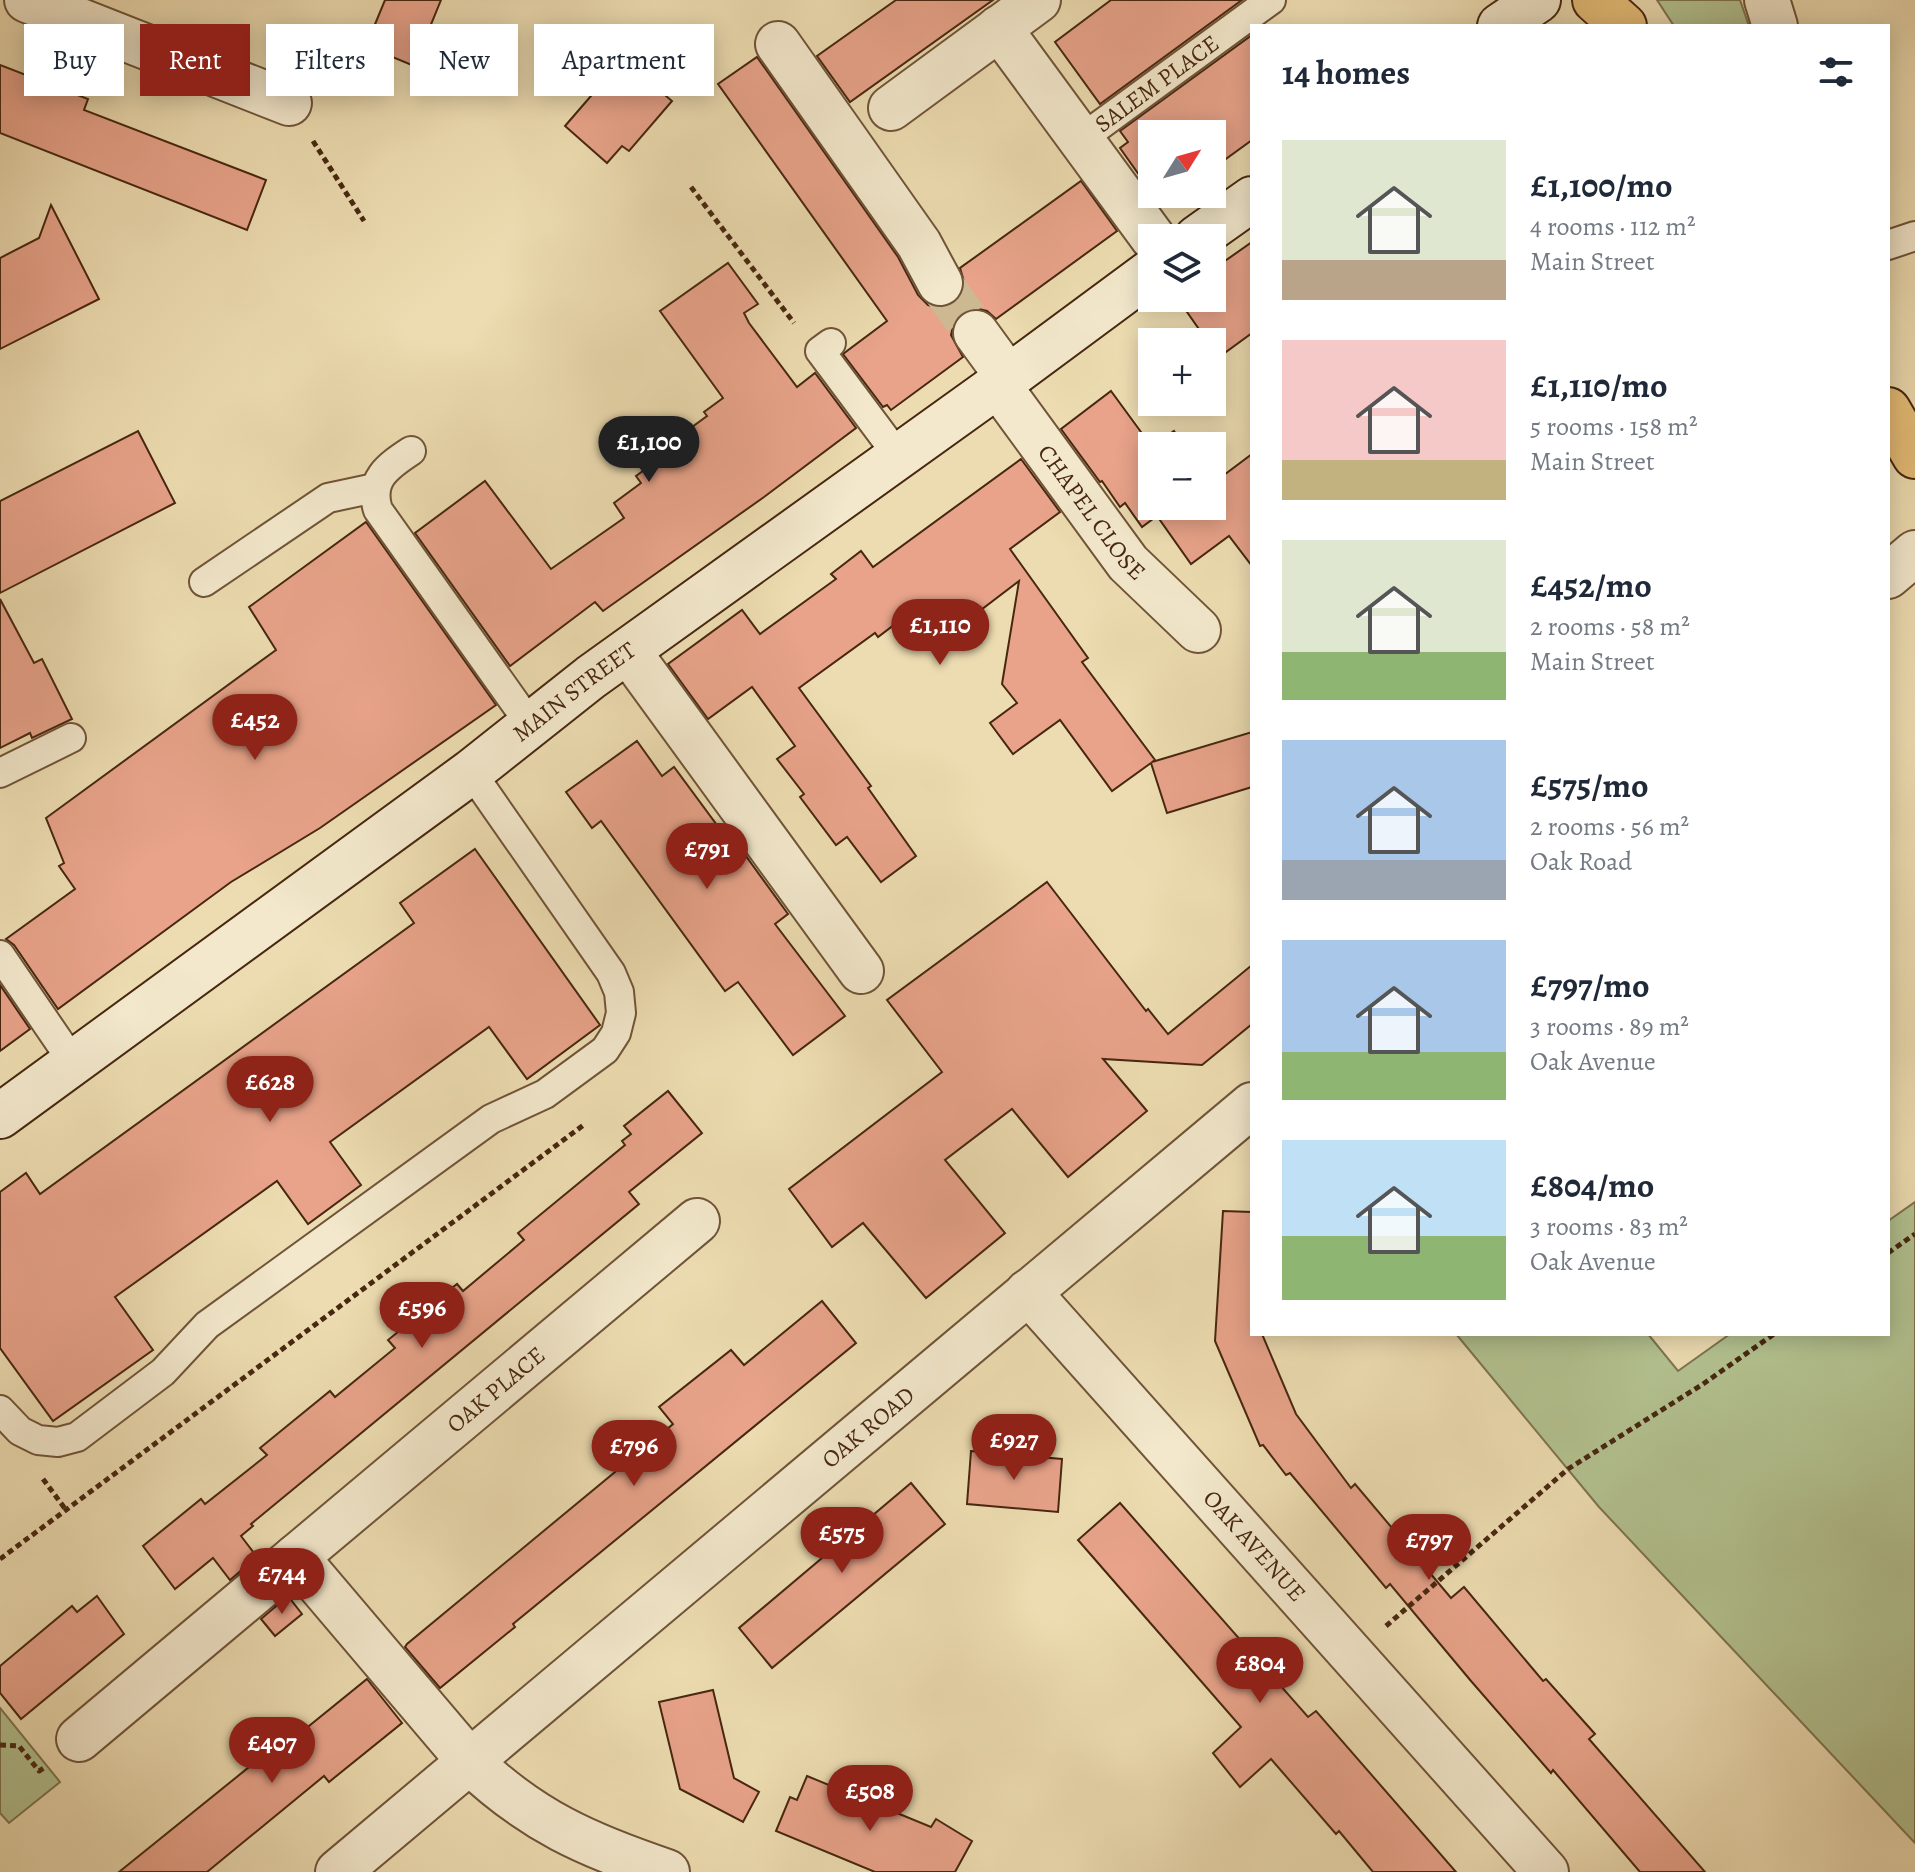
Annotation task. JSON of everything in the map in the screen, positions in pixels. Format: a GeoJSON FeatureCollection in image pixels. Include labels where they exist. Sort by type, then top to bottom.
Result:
{"type":"FeatureCollection","features":[{"type":"Feature","properties":{"kind":"main road"},"geometry":{"type":"LineString","coordinates":[[1595,0],[1622,24]]}},
{"type":"Feature","properties":{"kind":"main road"},"geometry":{"type":"LineString","coordinates":[[1890,413],[1915,456]]}},
{"type":"Feature","properties":{"kind":"street"},"geometry":{"type":"LineString","coordinates":[[27,0],[289,103]]}},
{"type":"Feature","properties":{"kind":"street"},"geometry":{"type":"LineString","coordinates":[[891,108],[1038,0]]}},
{"type":"Feature","properties":{"kind":"street"},"geometry":{"type":"LineString","coordinates":[[1503,24],[1538,0]]}},
{"type":"Feature","properties":{"kind":"street","name":"SALEM PLACE"},"geometry":{"type":"LineString","coordinates":[[999,28],[1143,224]]}},
{"type":"Feature","properties":{"kind":"street"},"geometry":{"type":"LineString","coordinates":[[778,44],[919,244],[940,283]]}},
{"type":"Feature","properties":{"kind":"street"},"geometry":{"type":"LineString","coordinates":[[1217,224],[1250,200]]}},
{"type":"Feature","properties":{"kind":"street","name":"MAIN STREET"},"geometry":{"type":"LineString","coordinates":[[0,1116],[471,772],[628,651],[1138,281]]}},
{"type":"Feature","properties":{"kind":"street","name":"CHAPEL CLOSE"},"geometry":{"type":"LineString","coordinates":[[976,333],[1003,381],[1128,563],[1198,630]]}},
{"type":"Feature","properties":{"kind":"street"},"geometry":{"type":"LineString","coordinates":[[1890,574],[1915,553]]}},
{"type":"Feature","properties":{"kind":"street"},"geometry":{"type":"LineString","coordinates":[[628,651],[861,971]]}},
{"type":"Feature","properties":{"kind":"street","name":"OAK ROAD"},"geometry":{"type":"LineString","coordinates":[[338,1872],[1250,1107]]}},
{"type":"Feature","properties":{"kind":"street","name":"OAK PLACE"},"geometry":{"type":"LineString","coordinates":[[79,1739],[697,1221]]}},
{"type":"Feature","properties":{"kind":"street","name":"OAK AVENUE"},"geometry":{"type":"LineString","coordinates":[[1028,1292],[1546,1872]]}},
{"type":"Feature","properties":{"kind":"street"},"geometry":{"type":"LineString","coordinates":[[296,1557],[470,1762],[511,1799],[548,1823],[607,1851],[667,1872]]}},
{"type":"Feature","properties":{"kind":"lane","name":"SALEM PLACE"},"geometry":{"type":"LineString","coordinates":[[1081,139],[1271,0]]}},
{"type":"Feature","properties":{"kind":"lane"},"geometry":{"type":"LineString","coordinates":[[1890,244],[1915,236]]}},
{"type":"Feature","properties":{"kind":"lane"},"geometry":{"type":"LineString","coordinates":[[825,347],[899,457]]}},
{"type":"Feature","properties":{"kind":"lane"},"geometry":{"type":"LineString","coordinates":[[411,451],[385,469],[375,488],[374,500],[383,520],[530,724]]}},
{"type":"Feature","properties":{"kind":"lane"},"geometry":{"type":"LineString","coordinates":[[204,582],[328,498],[375,488]]}},
{"type":"Feature","properties":{"kind":"lane"},"geometry":{"type":"LineString","coordinates":[[0,773],[71,738]]}},
{"type":"Feature","properties":{"kind":"lane"},"geometry":{"type":"LineString","coordinates":[[0,1410],[20,1431],[38,1440],[58,1442],[77,1437],[163,1372],[207,1325],[491,1119],[545,1094],[605,1050],[616,1033],[621,1013],[619,992],[611,973],[471,772]]}},
{"type":"Feature","properties":{"kind":"lane"},"geometry":{"type":"LineString","coordinates":[[0,955],[73,1062]]}},
{"type":"Feature","properties":{"kind":"path"},"geometry":{"type":"LineString","coordinates":[[289,103],[364,221]]}},
{"type":"Feature","properties":{"kind":"path"},"geometry":{"type":"LineString","coordinates":[[691,187],[809,342],[825,347]]}},
{"type":"Feature","properties":{"kind":"path"},"geometry":{"type":"LineString","coordinates":[[0,1559],[585,1124]]}},
{"type":"Feature","properties":{"kind":"path"},"geometry":{"type":"LineString","coordinates":[[1890,1252],[1915,1234]]}},
{"type":"Feature","properties":{"kind":"path"},"geometry":{"type":"LineString","coordinates":[[1351,1655],[1568,1469],[1703,1384],[1771,1336]]}},
{"type":"Feature","properties":{"kind":"path"},"geometry":{"type":"LineString","coordinates":[[41,1476],[66,1510]]}},
{"type":"Feature","properties":{"kind":"green space"},"geometry":{"type":"Polygon","coordinates":[[[1657,0],[1740,0],[1748,24],[1673,24],[1657,0]]]}},
{"type":"Feature","properties":{"kind":"green space"},"geometry":{"type":"Polygon","coordinates":[[[1915,1202],[1915,1843],[1599,1507],[1458,1336],[1650,1336],[1678,1371],[1727,1336],[1890,1336],[1890,1220],[1915,1202]]]}},
{"type":"Feature","properties":{"kind":"green space"},"geometry":{"type":"Polygon","coordinates":[[[0,1708],[60,1782],[9,1823],[0,1813],[0,1708]]]}},
{"type":"Feature","properties":{"kind":"building"},"geometry":{"type":"Polygon","coordinates":[[[385,0],[441,0],[431,24],[410,24],[410,64],[394,58],[394,24],[375,24],[385,0]]]}},
{"type":"Feature","properties":{"kind":"building"},"geometry":{"type":"Polygon","coordinates":[[[896,0],[993,0],[850,102],[817,56],[896,0]]]}},
{"type":"Feature","properties":{"kind":"building"},"geometry":{"type":"Polygon","coordinates":[[[1111,0],[1242,0],[1100,104],[1055,42],[1111,0]]]}},
{"type":"Feature","properties":{"kind":"building"},"geometry":{"type":"Polygon","coordinates":[[[1250,36],[1250,141],[1226,159],[1226,120],[1138,120],[1138,173],[1120,148],[1128,142],[1120,131],[1250,36]]]}},
{"type":"Feature","properties":{"kind":"building"},"geometry":{"type":"Polygon","coordinates":[[[757,57],[898,257],[918,295],[928,305],[940,308],[952,305],[962,295],[965,285],[960,268],[1081,181],[1117,231],[996,319],[987,311],[974,308],[961,313],[954,322],[951,335],[963,357],[891,410],[887,405],[883,407],[843,354],[887,321],[718,84],[757,57]]]}},
{"type":"Feature","properties":{"kind":"building"},"geometry":{"type":"Polygon","coordinates":[[[0,65],[24,74],[24,96],[80,96],[88,99],[84,110],[266,180],[247,230],[0,133],[0,65]]]}},
{"type":"Feature","properties":{"kind":"building"},"geometry":{"type":"Polygon","coordinates":[[[591,96],[666,96],[672,101],[629,151],[622,146],[607,163],[565,126],[591,96]]]}},
{"type":"Feature","properties":{"kind":"building"},"geometry":{"type":"Polygon","coordinates":[[[51,205],[99,299],[0,349],[0,258],[39,238],[51,205]]]}},
{"type":"Feature","properties":{"kind":"building"},"geometry":{"type":"Polygon","coordinates":[[[1250,243],[1250,334],[1226,352],[1226,328],[1198,328],[1187,312],[1226,312],[1226,260],[1250,243]]]}},
{"type":"Feature","properties":{"kind":"building"},"geometry":{"type":"Polygon","coordinates":[[[728,263],[758,304],[744,313],[749,323],[797,387],[815,373],[856,428],[603,611],[595,602],[510,666],[415,533],[485,481],[551,569],[624,518],[614,503],[641,483],[636,476],[680,444],[677,438],[707,416],[704,412],[723,398],[660,311],[728,263]]]}},
{"type":"Feature","properties":{"kind":"building"},"geometry":{"type":"Polygon","coordinates":[[[1111,391],[1141,432],[1138,432],[1138,520],[1152,520],[1142,527],[1125,503],[1120,507],[1061,429],[1111,391]]]}},
{"type":"Feature","properties":{"kind":"building"},"geometry":{"type":"Polygon","coordinates":[[[138,431],[175,503],[0,593],[0,501],[138,431]]]}},
{"type":"Feature","properties":{"kind":"building"},"geometry":{"type":"Polygon","coordinates":[[[1250,456],[1250,563],[1229,536],[1191,564],[1160,520],[1226,520],[1226,474],[1250,456]]]}},
{"type":"Feature","properties":{"kind":"building"},"geometry":{"type":"Polygon","coordinates":[[[1021,459],[1060,512],[1010,549],[1088,658],[1082,662],[1155,760],[1152,762],[1250,733],[1250,788],[1167,813],[1151,763],[1112,791],[1060,720],[1013,754],[990,723],[1017,703],[1002,684],[1019,581],[969,619],[956,601],[905,639],[894,625],[878,637],[875,633],[799,688],[871,786],[868,788],[916,856],[881,882],[847,837],[836,845],[800,797],[804,794],[777,759],[795,746],[752,687],[708,719],[668,664],[742,610],[760,634],[836,579],[831,574],[861,551],[873,567],[1021,459]]]}},
{"type":"Feature","properties":{"kind":"building"},"geometry":{"type":"Polygon","coordinates":[[[366,522],[496,705],[320,828],[231,882],[58,1009],[14,945],[6,939],[75,889],[59,866],[64,863],[46,818],[276,650],[249,607],[366,522]]]}},
{"type":"Feature","properties":{"kind":"building"},"geometry":{"type":"Polygon","coordinates":[[[0,599],[34,663],[42,659],[72,719],[32,738],[30,733],[0,748],[0,599]]]}},
{"type":"Feature","properties":{"kind":"building"},"geometry":{"type":"Polygon","coordinates":[[[637,741],[662,776],[674,767],[731,844],[735,841],[788,914],[775,924],[845,1016],[793,1055],[738,982],[725,991],[601,821],[592,828],[566,792],[637,741]]]}},
{"type":"Feature","properties":{"kind":"building"},"geometry":{"type":"Polygon","coordinates":[[[475,849],[600,1025],[527,1079],[489,1027],[330,1142],[361,1185],[308,1224],[277,1181],[115,1297],[153,1350],[53,1421],[0,1348],[0,1192],[26,1173],[40,1194],[414,923],[400,903],[475,849]]]}},
{"type":"Feature","properties":{"kind":"building"},"geometry":{"type":"Polygon","coordinates":[[[1047,882],[1146,1011],[1148,1009],[1168,1034],[1250,967],[1250,1026],[1202,1065],[1103,1059],[1147,1111],[1068,1177],[1012,1109],[945,1160],[1005,1233],[926,1298],[863,1223],[832,1247],[789,1189],[942,1072],[887,1000],[1047,882]]]}},
{"type":"Feature","properties":{"kind":"building"},"geometry":{"type":"Polygon","coordinates":[[[0,985],[30,1029],[0,1051],[0,985]]]}},
{"type":"Feature","properties":{"kind":"building"},"geometry":{"type":"Polygon","coordinates":[[[668,1091],[702,1133],[629,1192],[639,1204],[251,1524],[253,1526],[241,1536],[257,1557],[230,1580],[213,1558],[175,1589],[143,1546],[201,1499],[205,1504],[267,1455],[260,1448],[330,1391],[335,1397],[395,1348],[388,1340],[457,1284],[463,1291],[524,1240],[518,1233],[625,1145],[622,1141],[631,1134],[624,1126],[668,1091]]]}},
{"type":"Feature","properties":{"kind":"building"},"geometry":{"type":"Polygon","coordinates":[[[1223,1211],[1250,1212],[1250,1336],[1263,1336],[1296,1414],[1351,1488],[1355,1484],[1451,1598],[1464,1587],[1543,1681],[1546,1679],[1595,1734],[1589,1739],[1705,1872],[1640,1872],[1553,1770],[1551,1773],[1471,1681],[1390,1584],[1386,1588],[1290,1473],[1286,1475],[1263,1445],[1260,1446],[1215,1341],[1223,1211]]]}},
{"type":"Feature","properties":{"kind":"building"},"geometry":{"type":"Polygon","coordinates":[[[822,1301],[856,1343],[513,1624],[515,1627],[440,1688],[405,1647],[407,1644],[673,1424],[659,1407],[731,1350],[744,1365],[822,1301]]]}},
{"type":"Feature","properties":{"kind":"building"},"geometry":{"type":"Polygon","coordinates":[[[971,1451],[1062,1459],[1058,1512],[967,1504],[971,1451]]]}},
{"type":"Feature","properties":{"kind":"building"},"geometry":{"type":"Polygon","coordinates":[[[911,1483],[945,1524],[772,1668],[739,1628],[911,1483]]]}},
{"type":"Feature","properties":{"kind":"building"},"geometry":{"type":"Polygon","coordinates":[[[1120,1503],[1308,1717],[1316,1711],[1456,1872],[1373,1872],[1271,1759],[1240,1787],[1213,1753],[1241,1727],[1078,1540],[1120,1503]]]}},
{"type":"Feature","properties":{"kind":"building"},"geometry":{"type":"Polygon","coordinates":[[[97,1596],[124,1634],[21,1719],[0,1693],[0,1666],[72,1606],[77,1612],[97,1596]]]}},
{"type":"Feature","properties":{"kind":"building"},"geometry":{"type":"Polygon","coordinates":[[[288,1596],[302,1614],[275,1636],[261,1619],[288,1596]]]}},
{"type":"Feature","properties":{"kind":"building"},"geometry":{"type":"Polygon","coordinates":[[[367,1679],[402,1723],[329,1782],[324,1776],[207,1872],[119,1872],[285,1738],[288,1743],[367,1679]]]}},
{"type":"Feature","properties":{"kind":"building"},"geometry":{"type":"Polygon","coordinates":[[[713,1690],[734,1778],[759,1792],[743,1822],[680,1789],[659,1702],[713,1690]]]}},
{"type":"Feature","properties":{"kind":"building"},"geometry":{"type":"Polygon","coordinates":[[[807,1776],[931,1827],[936,1819],[972,1841],[955,1872],[875,1872],[776,1831],[790,1797],[797,1800],[807,1776]]]}},
{"type":"Feature","properties":{"kind":"tunnel"},"geometry":{"type":"LineString","coordinates":[[940,283],[976,333]]}}]}
